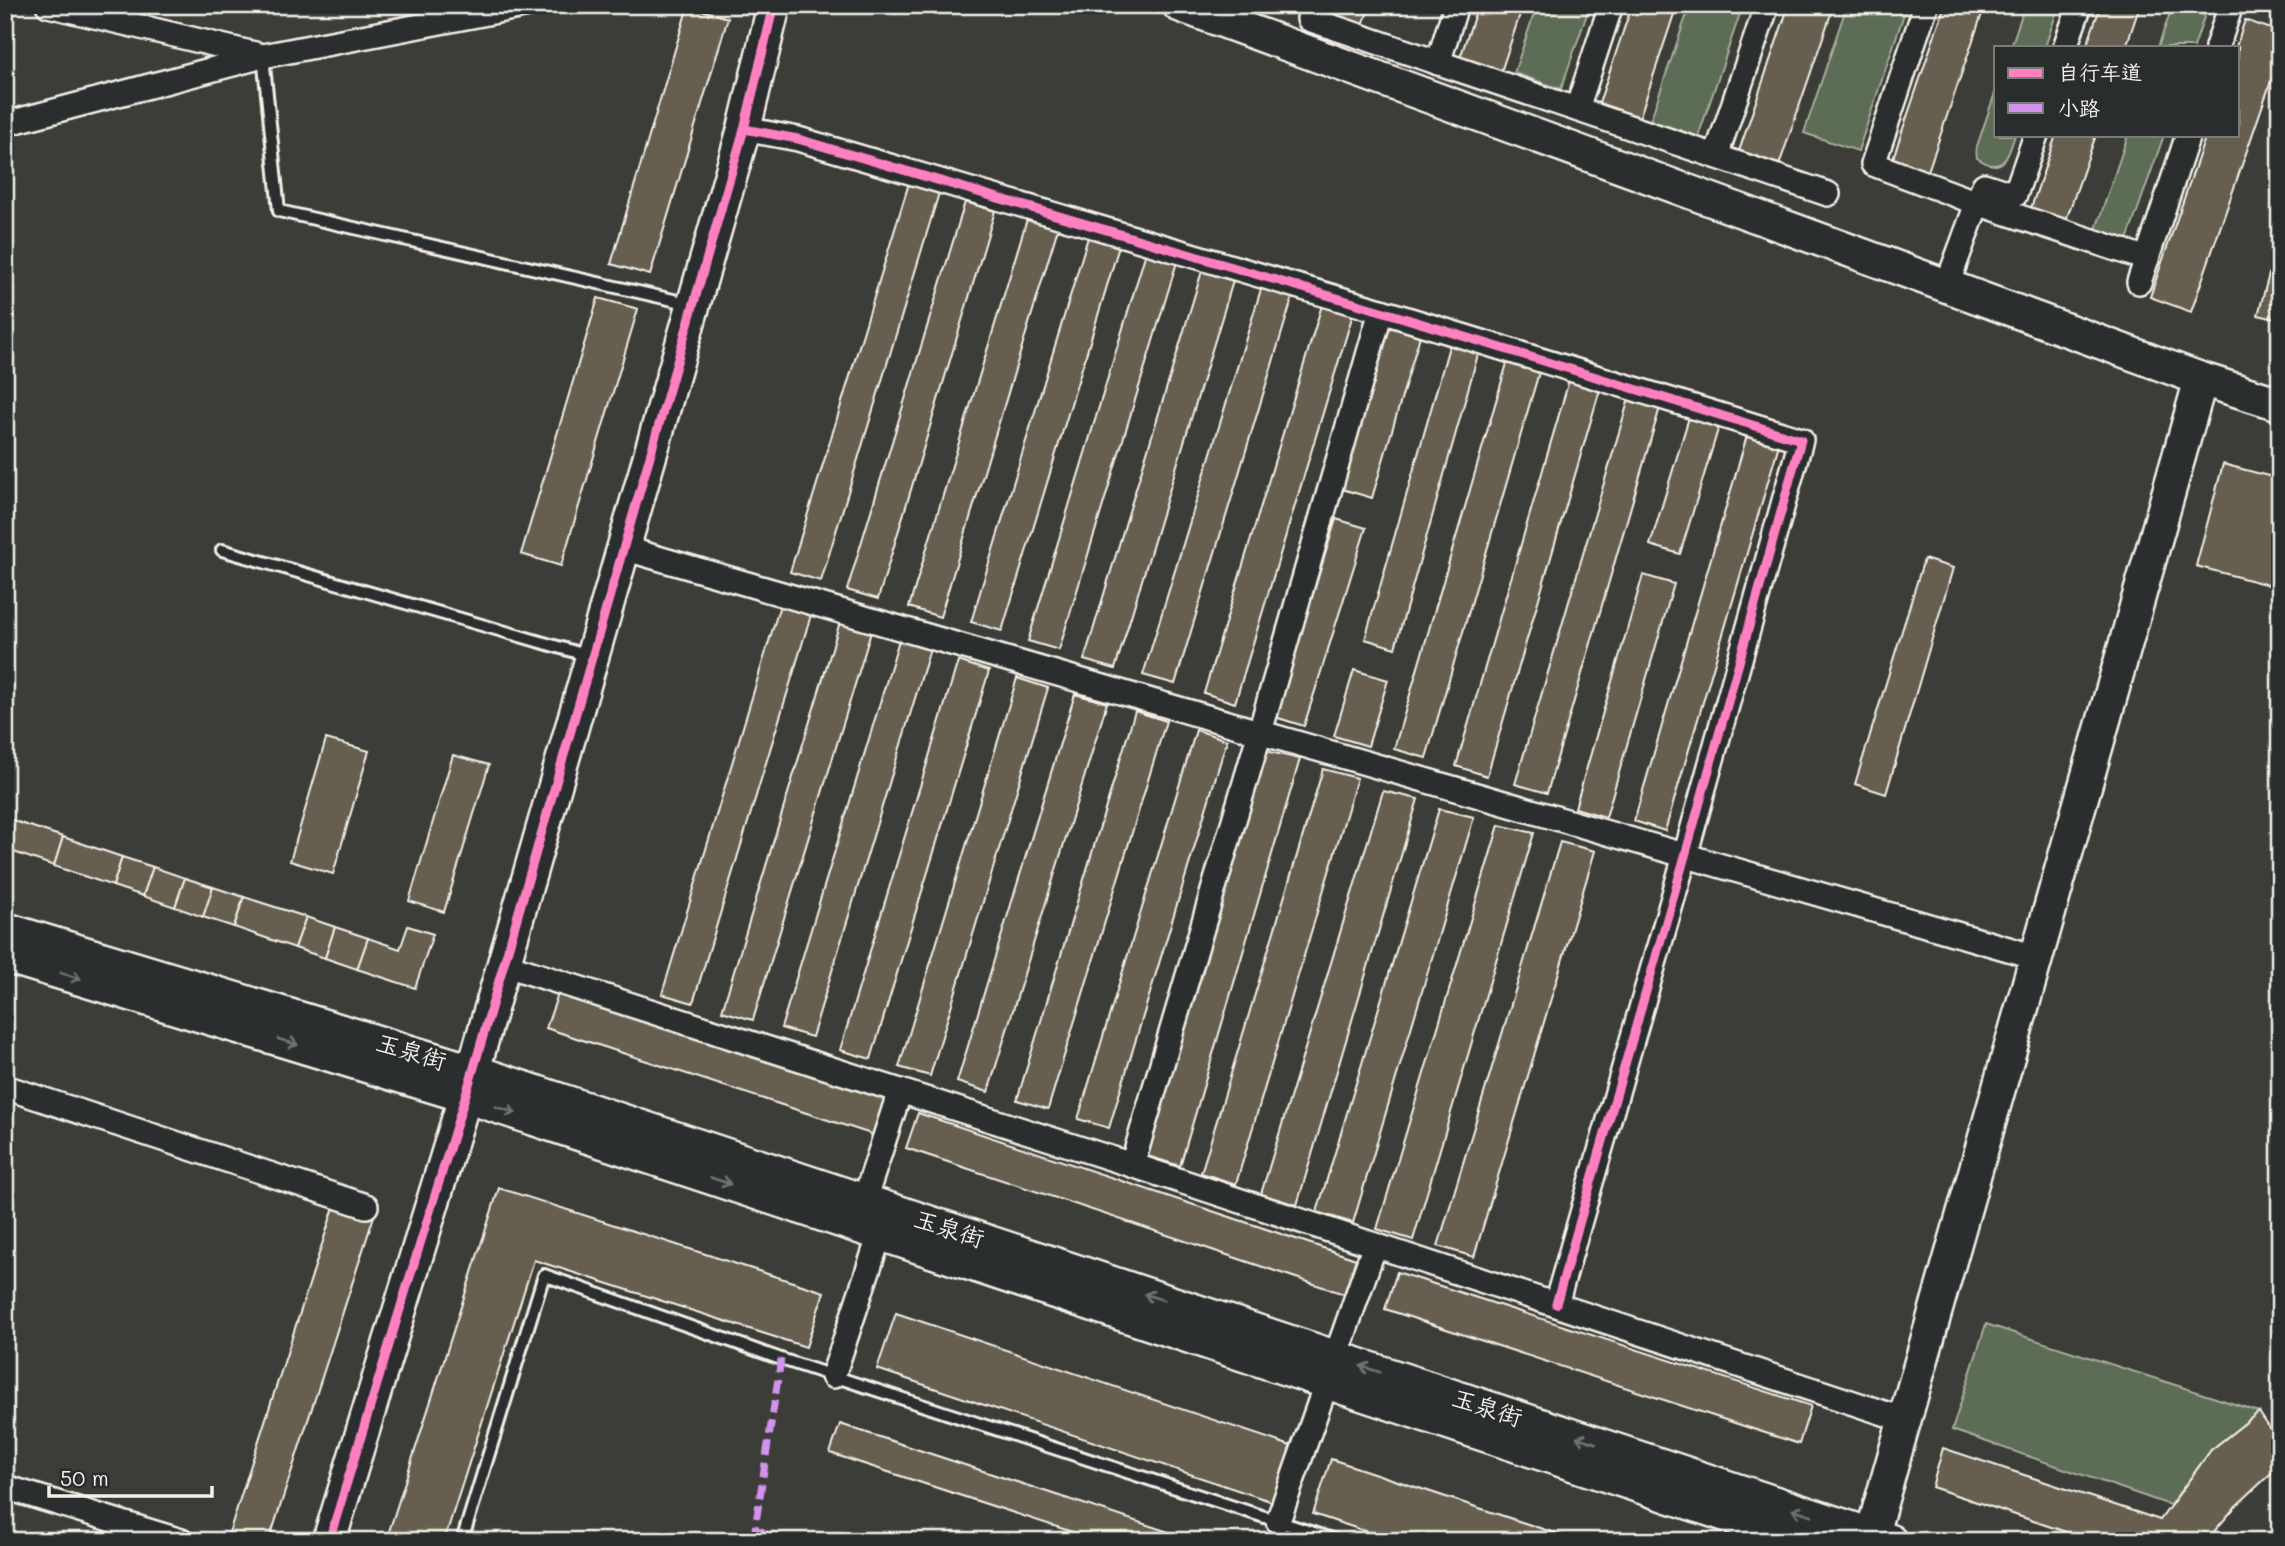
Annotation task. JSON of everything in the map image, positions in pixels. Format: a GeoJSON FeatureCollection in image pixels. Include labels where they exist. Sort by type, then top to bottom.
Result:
{"type":"FeatureCollection","features":[{"type":"Feature","properties":{"kind":"street"},"geometry":{"type":"LineString","coordinates":[[48,5],[263,56]]}},
{"type":"Feature","properties":{"kind":"street"},"geometry":{"type":"LineString","coordinates":[[329,1541],[469,1084],[744,129],[774,5]]}},
{"type":"Feature","properties":{"kind":"street"},"geometry":{"type":"LineString","coordinates":[[1179,5],[2201,379],[2280,404]]}},
{"type":"Feature","properties":{"kind":"street"},"geometry":{"type":"LineString","coordinates":[[1312,5],[1309,19],[1828,194]]}},
{"type":"Feature","properties":{"kind":"street"},"geometry":{"type":"LineString","coordinates":[[1438,63],[1455,5]]}},
{"type":"Feature","properties":{"kind":"street"},"geometry":{"type":"LineString","coordinates":[[1577,109],[1611,5]]}},
{"type":"Feature","properties":{"kind":"street"},"geometry":{"type":"LineString","coordinates":[[1716,156],[1767,5]]}},
{"type":"Feature","properties":{"kind":"street"},"geometry":{"type":"LineString","coordinates":[[1926,5],[1873,164],[1977,203],[2147,259]]}},
{"type":"Feature","properties":{"kind":"street"},"geometry":{"type":"LineString","coordinates":[[2065,46],[2080,5]]}},
{"type":"Feature","properties":{"kind":"street"},"geometry":{"type":"LineString","coordinates":[[2217,46],[2231,5]]}},
{"type":"Feature","properties":{"kind":"street"},"geometry":{"type":"LineString","coordinates":[[5,124],[263,56],[526,6]]}},
{"type":"Feature","properties":{"kind":"street"},"geometry":{"type":"LineString","coordinates":[[744,129],[797,139],[1381,311],[1801,440],[1556,1304]]}},
{"type":"Feature","properties":{"kind":"street"},"geometry":{"type":"LineString","coordinates":[[1947,285],[1984,185],[2015,195],[2036,136]]}},
{"type":"Feature","properties":{"kind":"street"},"geometry":{"type":"LineString","coordinates":[[2139,282],[2188,136]]}},
{"type":"Feature","properties":{"kind":"street"},"geometry":{"type":"LineString","coordinates":[[1132,1166],[1381,311]]}},
{"type":"Feature","properties":{"kind":"street"},"geometry":{"type":"LineString","coordinates":[[1877,1539],[1905,1420],[2201,379]]}},
{"type":"Feature","properties":{"kind":"street"},"geometry":{"type":"LineString","coordinates":[[624,548],[2036,957]]}},
{"type":"Feature","properties":{"kind":"street","name":"玉泉街"},"geometry":{"type":"LineString","coordinates":[[5,929],[469,1084],[877,1214],[1331,1370],[1804,1541]]}},
{"type":"Feature","properties":{"kind":"street","name":"玉泉街"},"geometry":{"type":"LineString","coordinates":[[5,956],[469,1084]]}},
{"type":"Feature","properties":{"kind":"street"},"geometry":{"type":"LineString","coordinates":[[503,964],[1376,1245],[1905,1420]]}},
{"type":"Feature","properties":{"kind":"street"},"geometry":{"type":"LineString","coordinates":[[5,1087],[366,1206]]}},
{"type":"Feature","properties":{"kind":"street"},"geometry":{"type":"LineString","coordinates":[[833,1376],[877,1214],[900,1091]]}},
{"type":"Feature","properties":{"kind":"street"},"geometry":{"type":"LineString","coordinates":[[1278,1521],[1376,1245]]}},
{"type":"Feature","properties":{"kind":"street","name":"玉泉街"},"geometry":{"type":"LineString","coordinates":[[1331,1370],[1877,1539]]}},
{"type":"Feature","properties":{"kind":"street"},"geometry":{"type":"LineString","coordinates":[[5,1487],[181,1541]]}},
{"type":"Feature","properties":{"kind":"lane"},"geometry":{"type":"LineString","coordinates":[[263,56],[279,211],[694,304]]}},
{"type":"Feature","properties":{"kind":"lane"},"geometry":{"type":"LineString","coordinates":[[222,551],[592,656]]}},
{"type":"Feature","properties":{"kind":"lane"},"geometry":{"type":"LineString","coordinates":[[461,1541],[544,1275],[833,1376],[1338,1541]]}},
{"type":"Feature","properties":{"kind":"green space"},"geometry":{"type":"Polygon","coordinates":[[[1537,5],[1590,5],[1561,89],[1514,73],[1537,5]]]}},
{"type":"Feature","properties":{"kind":"green space"},"geometry":{"type":"Polygon","coordinates":[[[1690,5],[1743,5],[1698,137],[1650,121],[1690,5]]]}},
{"type":"Feature","properties":{"kind":"green space"},"geometry":{"type":"Polygon","coordinates":[[[1847,5],[1907,5],[1858,151],[1804,133],[1847,5]]]}},
{"type":"Feature","properties":{"kind":"green space"},"geometry":{"type":"Polygon","coordinates":[[[2025,5],[2059,5],[2045,46],[2011,46],[2025,5]]]}},
{"type":"Feature","properties":{"kind":"green space"},"geometry":{"type":"Polygon","coordinates":[[[2173,5],[2208,5],[2194,46],[2158,46],[2173,5]]]}},
{"type":"Feature","properties":{"kind":"green space"},"geometry":{"type":"Polygon","coordinates":[[[1994,96],[1994,136],[2015,136],[2010,150],[2003,162],[1993,165],[1977,158],[1976,149],[1994,96]]]}},
{"type":"Feature","properties":{"kind":"green space"},"geometry":{"type":"Polygon","coordinates":[[[2128,136],[2164,136],[2126,243],[2095,232],[2128,136]]]}},
{"type":"Feature","properties":{"kind":"green space"},"geometry":{"type":"Polygon","coordinates":[[[1986,1324],[2259,1412],[2211,1450],[2170,1505],[1952,1430],[1986,1324]]]}},
{"type":"Feature","properties":{"kind":"building"},"geometry":{"type":"Polygon","coordinates":[[[1324,5],[1370,5],[1362,28],[1321,15],[1324,5]]]}},
{"type":"Feature","properties":{"kind":"building"},"geometry":{"type":"Polygon","coordinates":[[[1478,5],[1523,5],[1500,75],[1459,61],[1478,5]]]}},
{"type":"Feature","properties":{"kind":"building"},"geometry":{"type":"Polygon","coordinates":[[[1632,5],[1677,5],[1638,122],[1597,109],[1632,5]]]}},
{"type":"Feature","properties":{"kind":"building"},"geometry":{"type":"Polygon","coordinates":[[[1789,5],[1834,5],[1776,174],[1736,160],[1789,5]]]}},
{"type":"Feature","properties":{"kind":"building"},"geometry":{"type":"Polygon","coordinates":[[[1945,5],[1985,5],[1925,180],[1890,167],[1945,5]]]}},
{"type":"Feature","properties":{"kind":"building"},"geometry":{"type":"Polygon","coordinates":[[[2101,5],[2140,5],[2126,46],[2086,46],[2101,5]]]}},
{"type":"Feature","properties":{"kind":"building"},"geometry":{"type":"Polygon","coordinates":[[[688,6],[728,18],[650,275],[611,264],[688,6]]]}},
{"type":"Feature","properties":{"kind":"building"},"geometry":{"type":"Polygon","coordinates":[[[2245,20],[2280,32],[2280,55],[2191,312],[2150,297],[2206,136],[2240,136],[2240,46],[2236,46],[2245,20]]]}},
{"type":"Feature","properties":{"kind":"building"},"geometry":{"type":"Polygon","coordinates":[[[2056,136],[2096,136],[2065,223],[2030,211],[2056,136]]]}},
{"type":"Feature","properties":{"kind":"building"},"geometry":{"type":"Polygon","coordinates":[[[909,183],[939,193],[821,581],[790,572],[909,183]]]}},
{"type":"Feature","properties":{"kind":"building"},"geometry":{"type":"Polygon","coordinates":[[[965,202],[995,211],[878,599],[847,590],[965,202]]]}},
{"type":"Feature","properties":{"kind":"building"},"geometry":{"type":"Polygon","coordinates":[[[1027,219],[1058,228],[940,617],[909,607],[1027,219]]]}},
{"type":"Feature","properties":{"kind":"building"},"geometry":{"type":"Polygon","coordinates":[[[1089,234],[1120,243],[1002,631],[971,622],[1089,234]]]}},
{"type":"Feature","properties":{"kind":"building"},"geometry":{"type":"Polygon","coordinates":[[[2280,234],[2280,320],[2258,315],[2280,234]]]}},
{"type":"Feature","properties":{"kind":"building"},"geometry":{"type":"Polygon","coordinates":[[[1146,252],[1177,262],[1059,650],[1028,641],[1146,252]]]}},
{"type":"Feature","properties":{"kind":"building"},"geometry":{"type":"Polygon","coordinates":[[[1202,271],[1233,281],[1115,669],[1084,660],[1202,271]]]}},
{"type":"Feature","properties":{"kind":"building"},"geometry":{"type":"Polygon","coordinates":[[[1262,286],[1293,296],[1175,684],[1143,675],[1262,286]]]}},
{"type":"Feature","properties":{"kind":"building"},"geometry":{"type":"Polygon","coordinates":[[[598,298],[638,309],[561,566],[521,554],[598,298]]]}},
{"type":"Feature","properties":{"kind":"building"},"geometry":{"type":"Polygon","coordinates":[[[1322,305],[1353,314],[1235,703],[1204,693],[1322,305]]]}},
{"type":"Feature","properties":{"kind":"building"},"geometry":{"type":"Polygon","coordinates":[[[1390,327],[1420,336],[1372,498],[1342,489],[1390,327]]]}},
{"type":"Feature","properties":{"kind":"building"},"geometry":{"type":"Polygon","coordinates":[[[1450,343],[1479,351],[1395,648],[1365,639],[1450,343]]]}},
{"type":"Feature","properties":{"kind":"building"},"geometry":{"type":"Polygon","coordinates":[[[1508,360],[1540,369],[1426,758],[1394,749],[1508,360]]]}},
{"type":"Feature","properties":{"kind":"building"},"geometry":{"type":"Polygon","coordinates":[[[1570,377],[1601,386],[1487,776],[1456,766],[1570,377]]]}},
{"type":"Feature","properties":{"kind":"building"},"geometry":{"type":"Polygon","coordinates":[[[1630,395],[1661,404],[1547,793],[1515,784],[1630,395]]]}},
{"type":"Feature","properties":{"kind":"building"},"geometry":{"type":"Polygon","coordinates":[[[1690,414],[1720,423],[1680,554],[1650,545],[1690,414]]]}},
{"type":"Feature","properties":{"kind":"building"},"geometry":{"type":"Polygon","coordinates":[[[1748,432],[1780,441],[1665,831],[1634,821],[1748,432]]]}},
{"type":"Feature","properties":{"kind":"building"},"geometry":{"type":"Polygon","coordinates":[[[2223,464],[2280,479],[2280,523],[2271,556],[2280,558],[2280,588],[2196,566],[2223,464]]]}},
{"type":"Feature","properties":{"kind":"building"},"geometry":{"type":"Polygon","coordinates":[[[1336,519],[1366,528],[1304,726],[1275,717],[1336,519]]]}},
{"type":"Feature","properties":{"kind":"building"},"geometry":{"type":"Polygon","coordinates":[[[1924,559],[1953,568],[1886,794],[1855,784],[1924,559]]]}},
{"type":"Feature","properties":{"kind":"building"},"geometry":{"type":"Polygon","coordinates":[[[1643,575],[1674,584],[1606,817],[1575,808],[1643,575]]]}},
{"type":"Feature","properties":{"kind":"building"},"geometry":{"type":"Polygon","coordinates":[[[780,605],[811,615],[693,1003],[662,994],[780,605]]]}},
{"type":"Feature","properties":{"kind":"building"},"geometry":{"type":"Polygon","coordinates":[[[840,622],[871,632],[753,1020],[722,1011],[840,622]]]}},
{"type":"Feature","properties":{"kind":"building"},"geometry":{"type":"Polygon","coordinates":[[[899,640],[930,649],[812,1037],[781,1028],[899,640]]]}},
{"type":"Feature","properties":{"kind":"building"},"geometry":{"type":"Polygon","coordinates":[[[958,661],[989,671],[871,1059],[840,1050],[958,661]]]}},
{"type":"Feature","properties":{"kind":"building"},"geometry":{"type":"Polygon","coordinates":[[[1354,670],[1388,680],[1368,746],[1334,736],[1354,670]]]}},
{"type":"Feature","properties":{"kind":"building"},"geometry":{"type":"Polygon","coordinates":[[[1017,678],[1048,688],[930,1076],[899,1067],[1017,678]]]}},
{"type":"Feature","properties":{"kind":"building"},"geometry":{"type":"Polygon","coordinates":[[[1075,694],[1107,703],[988,1092],[957,1082],[1075,694]]]}},
{"type":"Feature","properties":{"kind":"building"},"geometry":{"type":"Polygon","coordinates":[[[1135,711],[1166,721],[1048,1109],[1017,1100],[1135,711]]]}},
{"type":"Feature","properties":{"kind":"building"},"geometry":{"type":"Polygon","coordinates":[[[1196,730],[1227,740],[1109,1128],[1078,1119],[1196,730]]]}},
{"type":"Feature","properties":{"kind":"building"},"geometry":{"type":"Polygon","coordinates":[[[326,739],[369,751],[333,874],[290,861],[326,739]]]}},
{"type":"Feature","properties":{"kind":"building"},"geometry":{"type":"Polygon","coordinates":[[[1266,751],[1300,759],[1180,1166],[1144,1155],[1266,751]]]}},
{"type":"Feature","properties":{"kind":"building"},"geometry":{"type":"Polygon","coordinates":[[[453,755],[489,765],[444,912],[409,901],[453,755]]]}},
{"type":"Feature","properties":{"kind":"building"},"geometry":{"type":"Polygon","coordinates":[[[1323,769],[1357,778],[1236,1184],[1201,1173],[1323,769]]]}},
{"type":"Feature","properties":{"kind":"building"},"geometry":{"type":"Polygon","coordinates":[[[1383,791],[1418,799],[1297,1205],[1261,1194],[1383,791]]]}},
{"type":"Feature","properties":{"kind":"building"},"geometry":{"type":"Polygon","coordinates":[[[1439,809],[1474,817],[1353,1223],[1317,1212],[1439,809]]]}},
{"type":"Feature","properties":{"kind":"building"},"geometry":{"type":"Polygon","coordinates":[[[5,818],[63,837],[54,866],[5,849],[5,818]]]}},
{"type":"Feature","properties":{"kind":"building"},"geometry":{"type":"Polygon","coordinates":[[[1499,825],[1534,833],[1413,1240],[1377,1229],[1499,825]]]}},
{"type":"Feature","properties":{"kind":"building"},"geometry":{"type":"Polygon","coordinates":[[[63,837],[122,857],[113,886],[54,866],[63,837]]]}},
{"type":"Feature","properties":{"kind":"building"},"geometry":{"type":"Polygon","coordinates":[[[1560,842],[1595,851],[1474,1257],[1438,1246],[1560,842]]]}},
{"type":"Feature","properties":{"kind":"building"},"geometry":{"type":"Polygon","coordinates":[[[122,857],[153,867],[143,896],[113,886],[122,857]]]}},
{"type":"Feature","properties":{"kind":"building"},"geometry":{"type":"Polygon","coordinates":[[[153,867],[185,878],[175,907],[143,896],[153,867]]]}},
{"type":"Feature","properties":{"kind":"building"},"geometry":{"type":"Polygon","coordinates":[[[185,878],[213,887],[203,917],[175,907],[185,878]]]}},
{"type":"Feature","properties":{"kind":"building"},"geometry":{"type":"Polygon","coordinates":[[[213,887],[244,897],[234,927],[203,917],[213,887]]]}},
{"type":"Feature","properties":{"kind":"building"},"geometry":{"type":"Polygon","coordinates":[[[244,897],[306,917],[295,948],[234,927],[244,897]]]}},
{"type":"Feature","properties":{"kind":"building"},"geometry":{"type":"Polygon","coordinates":[[[306,917],[335,927],[325,958],[295,948],[306,917]]]}},
{"type":"Feature","properties":{"kind":"building"},"geometry":{"type":"Polygon","coordinates":[[[408,926],[433,934],[415,988],[357,969],[368,938],[400,949],[408,926]]]}},
{"type":"Feature","properties":{"kind":"building"},"geometry":{"type":"Polygon","coordinates":[[[335,927],[368,938],[357,969],[325,958],[335,927]]]}},
{"type":"Feature","properties":{"kind":"building"},"geometry":{"type":"Polygon","coordinates":[[[559,991],[886,1098],[874,1135],[546,1028],[559,991]]]}},
{"type":"Feature","properties":{"kind":"building"},"geometry":{"type":"Polygon","coordinates":[[[918,1113],[1356,1259],[1344,1294],[906,1148],[918,1113]]]}},
{"type":"Feature","properties":{"kind":"building"},"geometry":{"type":"Polygon","coordinates":[[[499,1188],[824,1292],[806,1347],[534,1260],[444,1541],[386,1541],[499,1188]]]}},
{"type":"Feature","properties":{"kind":"building"},"geometry":{"type":"Polygon","coordinates":[[[335,1204],[374,1216],[269,1541],[244,1541],[228,1536],[335,1204]]]}},
{"type":"Feature","properties":{"kind":"building"},"geometry":{"type":"Polygon","coordinates":[[[1397,1272],[1811,1406],[1799,1444],[1385,1309],[1397,1272]]]}},
{"type":"Feature","properties":{"kind":"building"},"geometry":{"type":"Polygon","coordinates":[[[896,1313],[1291,1446],[1273,1502],[877,1369],[896,1313]]]}},
{"type":"Feature","properties":{"kind":"building"},"geometry":{"type":"Polygon","coordinates":[[[2259,1412],[2280,1444],[2280,1465],[2236,1506],[2206,1541],[2093,1541],[1932,1487],[1943,1448],[2160,1520],[2211,1450],[2259,1412]]]}},
{"type":"Feature","properties":{"kind":"building"},"geometry":{"type":"Polygon","coordinates":[[[840,1424],[1175,1534],[1172,1541],[1100,1541],[830,1453],[840,1424]]]}},
{"type":"Feature","properties":{"kind":"building"},"geometry":{"type":"Polygon","coordinates":[[[1331,1459],[1579,1541],[1395,1541],[1313,1514],[1331,1459]]]}},
{"type":"Feature","properties":{"kind":"marked path"},"geometry":{"type":"LineString","coordinates":[[781,1359],[755,1529],[790,1541]]}},
{"type":"Feature","properties":{"kind":"cycle path"},"geometry":{"type":"LineString","coordinates":[[329,1541],[473,1071],[744,129],[774,5]]}},
{"type":"Feature","properties":{"kind":"cycle path"},"geometry":{"type":"LineString","coordinates":[[744,129],[798,139],[1381,311],[1801,440],[1556,1304]]}}]}
